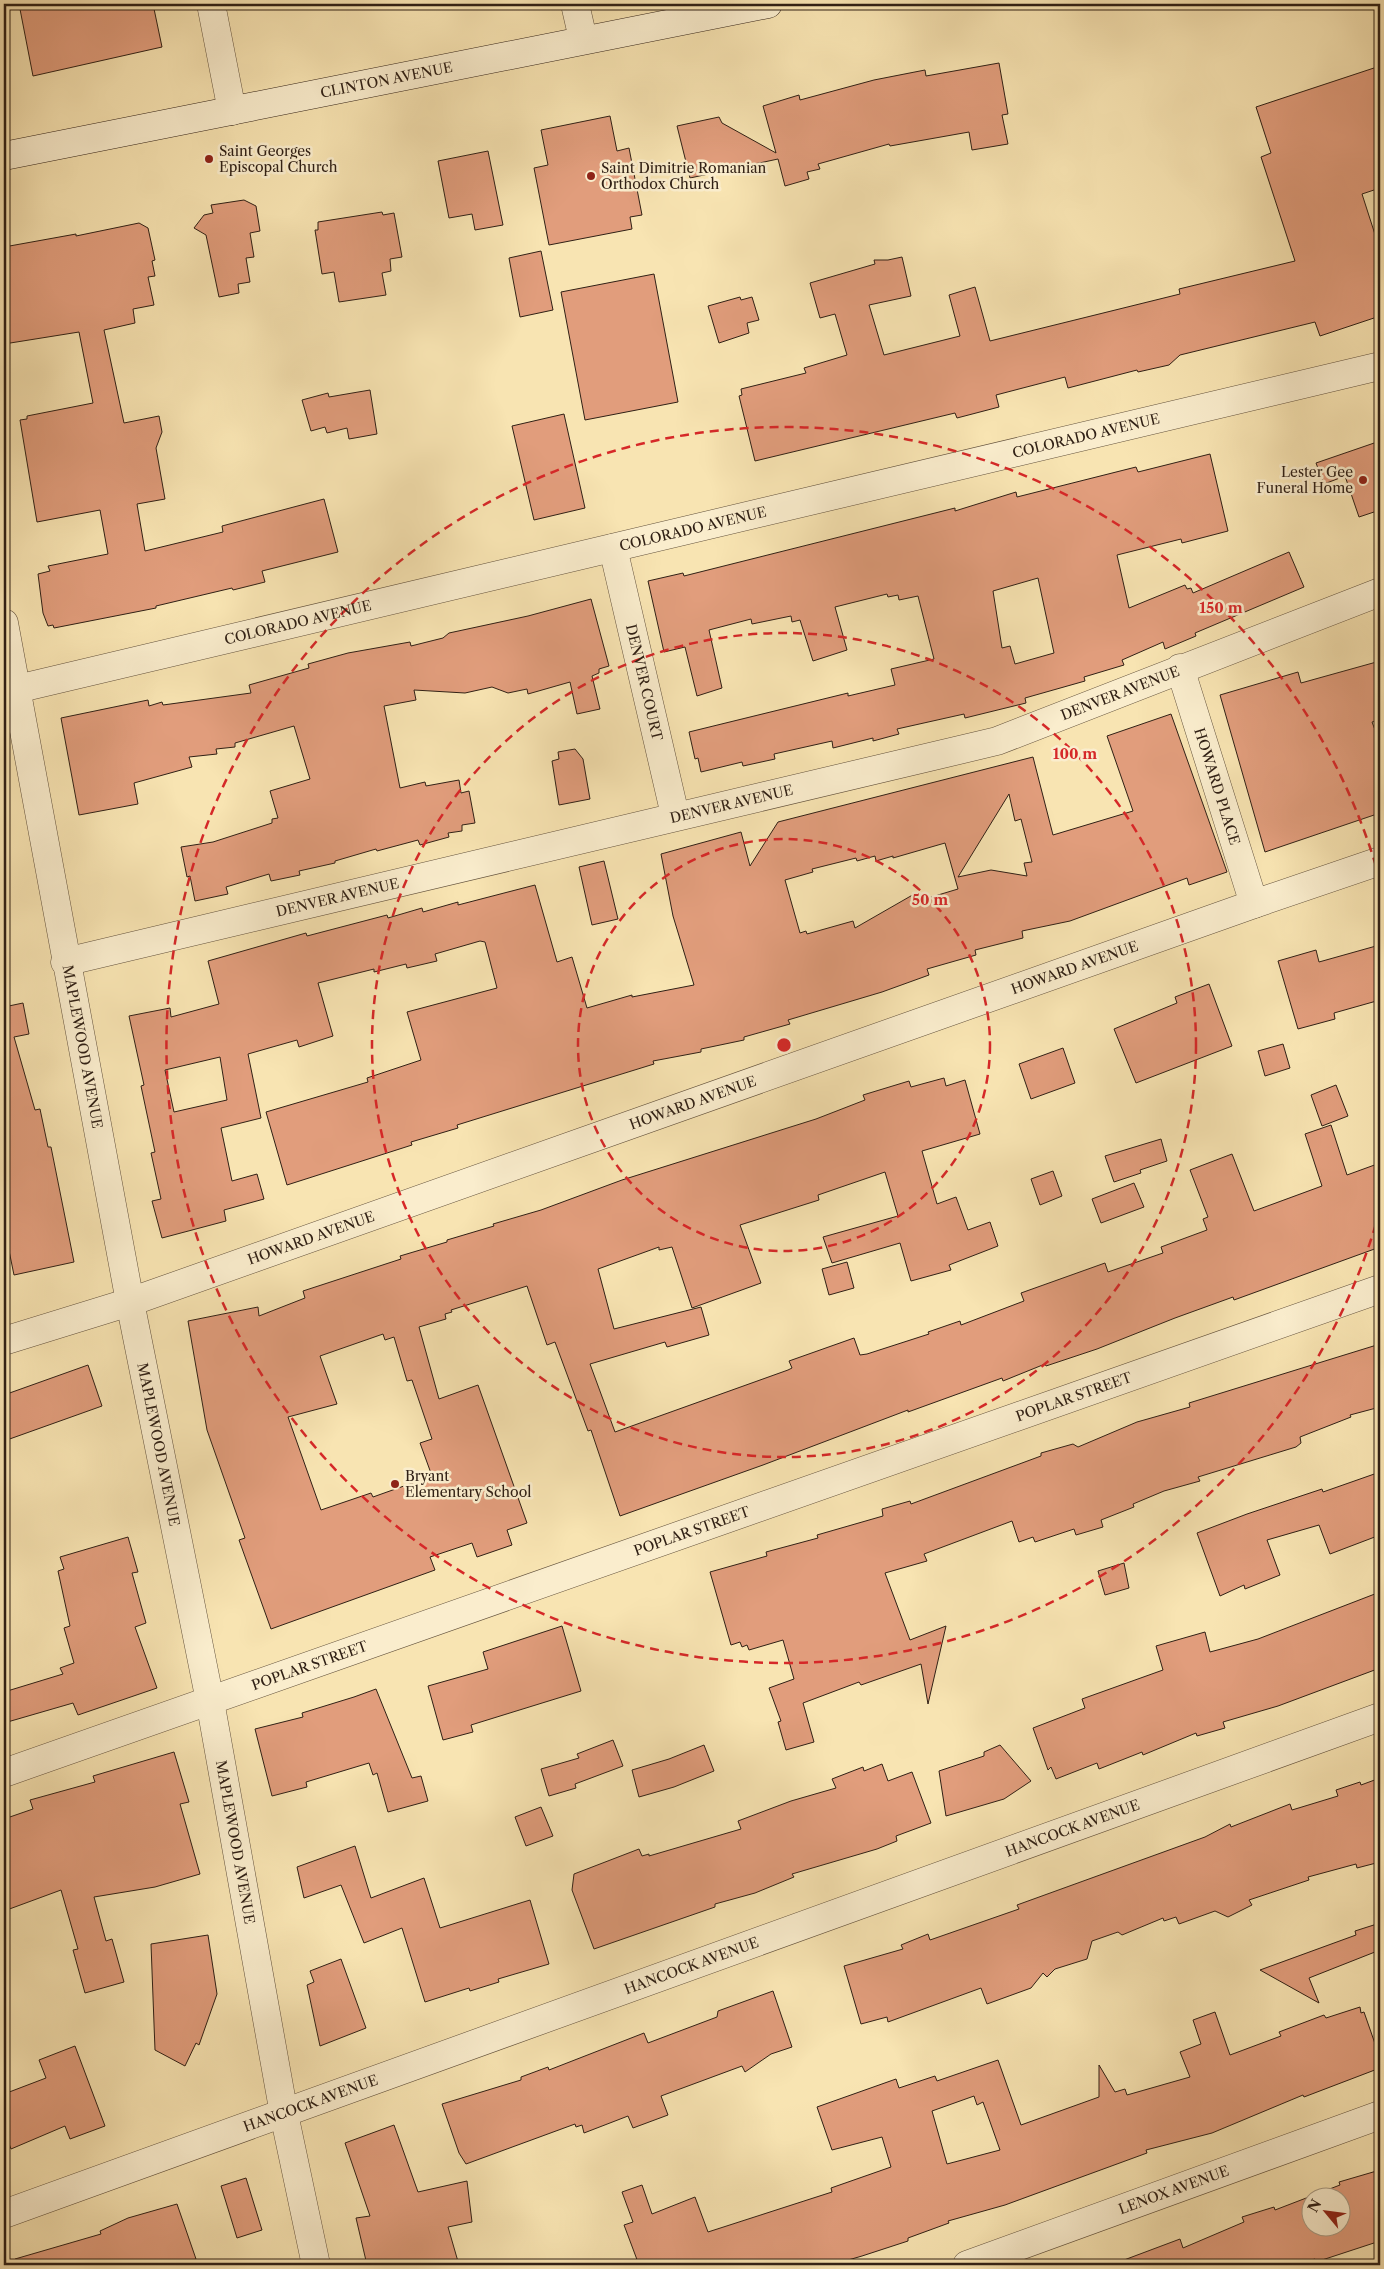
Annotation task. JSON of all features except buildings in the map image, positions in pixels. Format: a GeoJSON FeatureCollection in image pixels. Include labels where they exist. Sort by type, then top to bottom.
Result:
{"type":"FeatureCollection","features":[{"type":"Feature","properties":{"kind":"street"},"geometry":{"type":"LineString","coordinates":[[211,4],[232,111]]}},
{"type":"Feature","properties":{"kind":"street"},"geometry":{"type":"LineString","coordinates":[[575,4],[583,39]]}},
{"type":"Feature","properties":{"kind":"street","name":"CLINTON AVENUE"},"geometry":{"type":"LineString","coordinates":[[4,156],[583,39],[768,4]]}},
{"type":"Feature","properties":{"kind":"street","name":"COLORADO AVENUE"},"geometry":{"type":"LineString","coordinates":[[10,690],[1380,366]]}},
{"type":"Feature","properties":{"kind":"street","name":"DENVER COURT"},"geometry":{"type":"LineString","coordinates":[[613,548],[675,816]]}},
{"type":"Feature","properties":{"kind":"street","name":"DENVER AVENUE"},"geometry":{"type":"LineString","coordinates":[[65,962],[997,741],[1180,668],[1380,592]]}},
{"type":"Feature","properties":{"kind":"street","name":"MAPLEWOOD AVENUE"},"geometry":{"type":"LineString","coordinates":[[4,623],[10,690],[210,1701],[284,2114],[316,2265]]}},
{"type":"Feature","properties":{"kind":"street","name":"HOWARD PLACE"},"geometry":{"type":"LineString","coordinates":[[1180,668],[1254,904]]}},
{"type":"Feature","properties":{"kind":"street","name":"HOWARD AVENUE"},"geometry":{"type":"LineString","coordinates":[[4,1341],[130,1302],[1380,861]]}},
{"type":"Feature","properties":{"kind":"street","name":"POPLAR STREET"},"geometry":{"type":"LineString","coordinates":[[4,1773],[1380,1289]]}},
{"type":"Feature","properties":{"kind":"street","name":"HANCOCK AVENUE"},"geometry":{"type":"LineString","coordinates":[[4,2214],[1380,1717]]}},
{"type":"Feature","properties":{"kind":"street","name":"LENOX AVENUE"},"geometry":{"type":"LineString","coordinates":[[967,2265],[1380,2115]]}},
{"type":"Feature","properties":{"kind":"place","name":"Saint Georges Episcopal Church"},"geometry":{"type":"Point","coordinates":[209,159]}},
{"type":"Feature","properties":{"kind":"place","name":"Saint Dimitrie Romanian Orthodox Church"},"geometry":{"type":"Point","coordinates":[591,176]}},
{"type":"Feature","properties":{"kind":"place","name":"Lester Gee Funeral Home"},"geometry":{"type":"Point","coordinates":[1363,480]}},
{"type":"Feature","properties":{"kind":"place","name":"Bryant Elementary School"},"geometry":{"type":"Point","coordinates":[395,1484]}}]}
